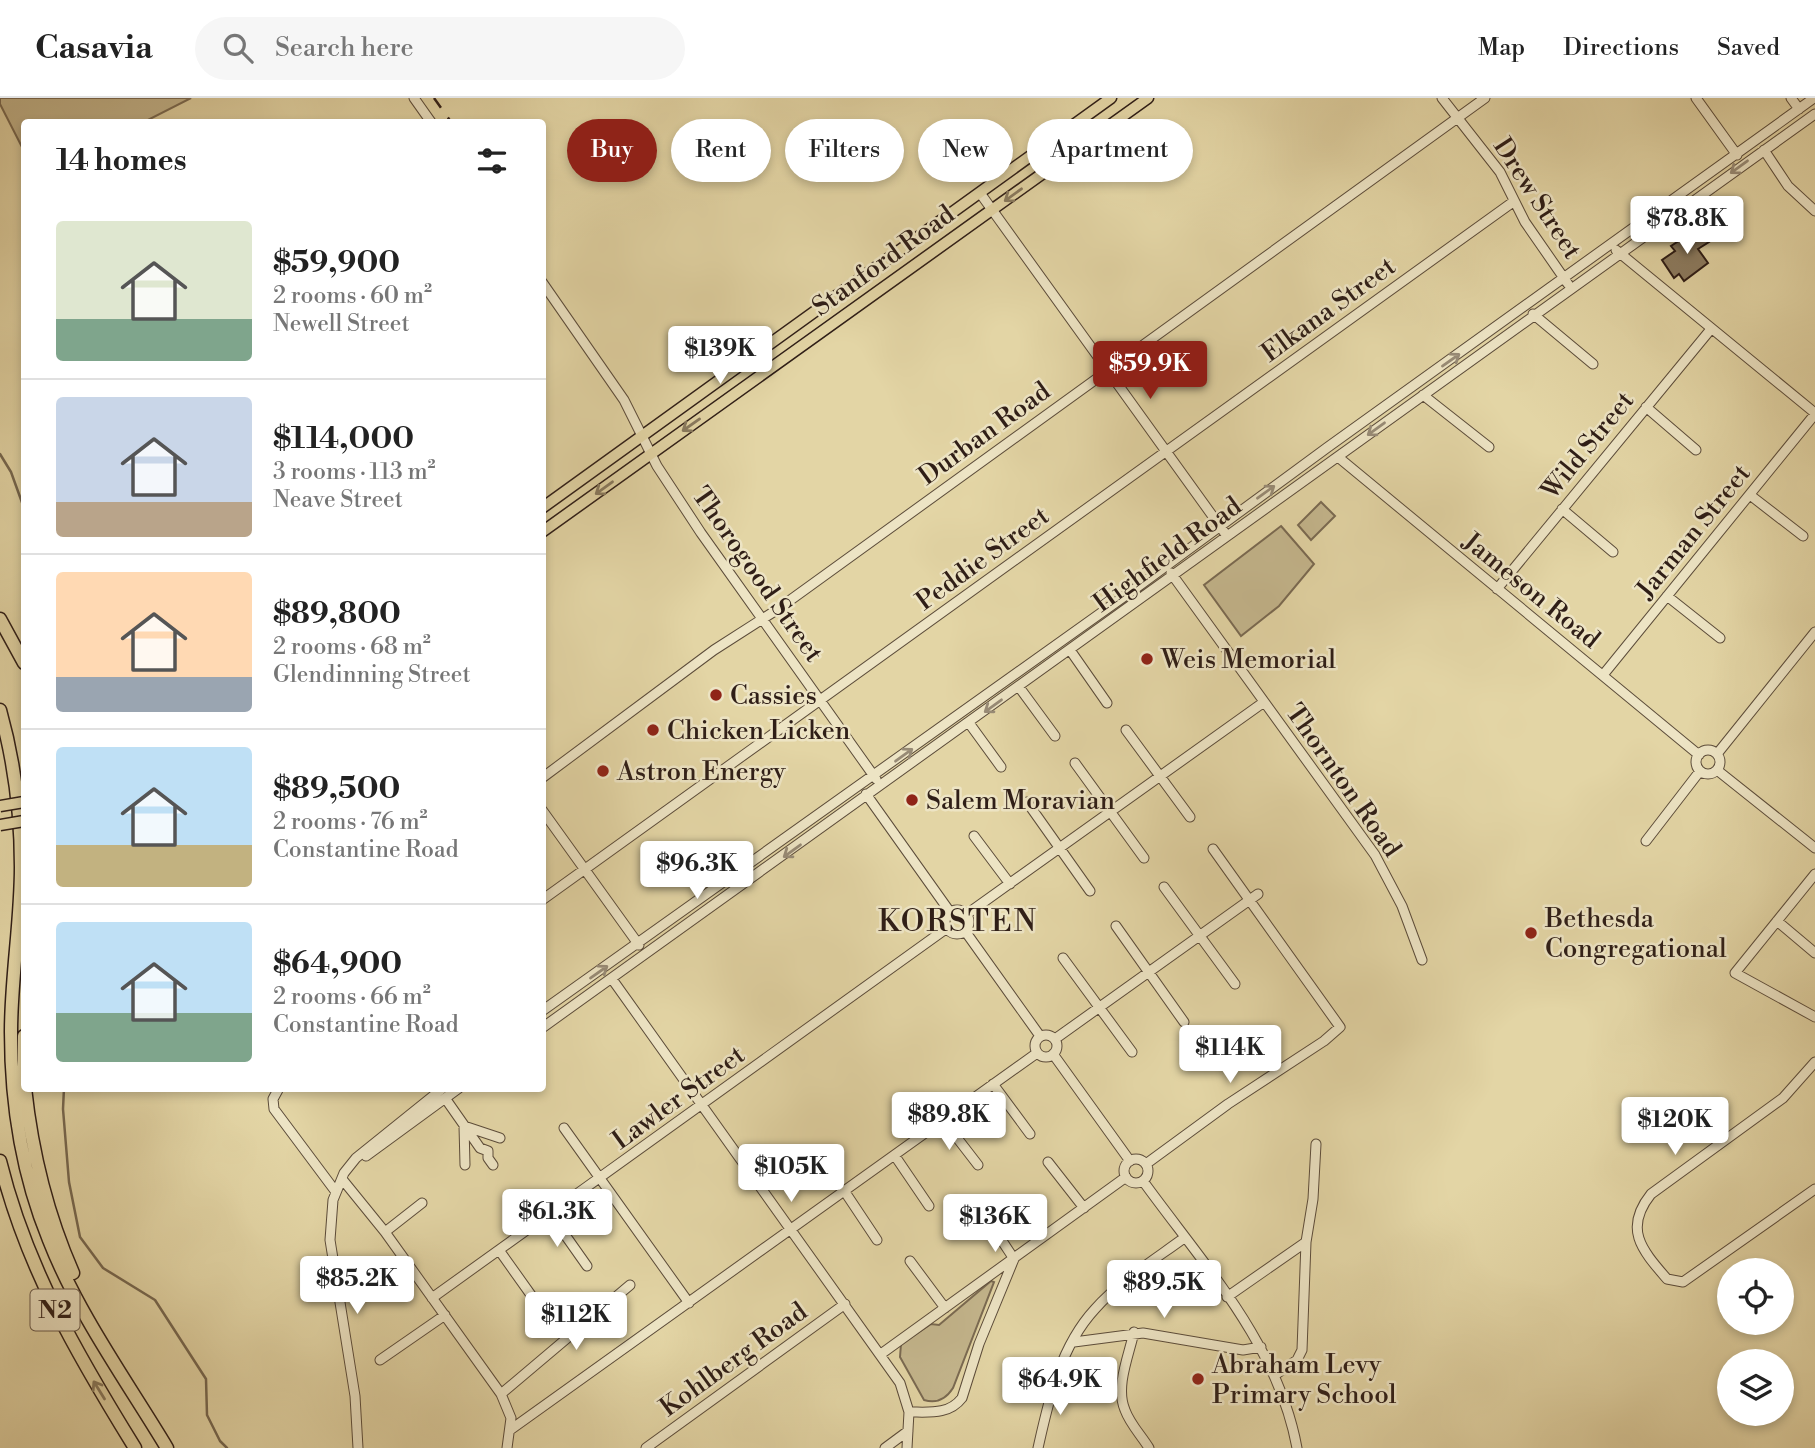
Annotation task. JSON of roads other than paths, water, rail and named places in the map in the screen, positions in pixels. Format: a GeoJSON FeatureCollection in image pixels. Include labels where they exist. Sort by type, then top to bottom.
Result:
{"type":"FeatureCollection","features":[{"type":"Feature","properties":{"kind":"highway"},"geometry":{"type":"LineString","coordinates":[[0,619],[21,658]]}},
{"type":"Feature","properties":{"kind":"highway","name":"N2"},"geometry":{"type":"LineString","coordinates":[[0,710],[20,828],[21,870],[11,1031],[17,1121],[36,1207],[50,1243],[100,1340],[167,1448]]}},
{"type":"Feature","properties":{"kind":"highway"},"geometry":{"type":"LineString","coordinates":[[26,1092],[36,1162],[59,1240],[77,1282],[141,1406]]}},
{"type":"Feature","properties":{"kind":"highway","name":"N2"},"geometry":{"type":"LineString","coordinates":[[0,1161],[9,1198],[27,1250],[75,1351],[135,1448]]}},
{"type":"Feature","properties":{"kind":"highway"},"geometry":{"type":"LineString","coordinates":[[0,1194],[20,1250],[75,1351]]}},
{"type":"Feature","properties":{"kind":"main road","name":"Stanford Road"},"geometry":{"type":"LineString","coordinates":[[546,505],[1111,98]]}},
{"type":"Feature","properties":{"kind":"main road","name":"Stanford Road"},"geometry":{"type":"LineString","coordinates":[[546,529],[1148,98]]}},
{"type":"Feature","properties":{"kind":"main road"},"geometry":{"type":"LineString","coordinates":[[0,806],[21,802]]}},
{"type":"Feature","properties":{"kind":"main road"},"geometry":{"type":"LineString","coordinates":[[0,825],[21,822]]}},
{"type":"Feature","properties":{"kind":"street"},"geometry":{"type":"LineString","coordinates":[[414,98],[429,119]]}},
{"type":"Feature","properties":{"kind":"street","name":"Drew Street"},"geometry":{"type":"LineString","coordinates":[[1442,98],[1500,172],[1513,202],[1572,288]]}},
{"type":"Feature","properties":{"kind":"street","name":"Durban Road"},"geometry":{"type":"LineString","coordinates":[[546,775],[715,650],[762,620],[1485,98]]}},
{"type":"Feature","properties":{"kind":"street"},"geometry":{"type":"LineString","coordinates":[[1696,98],[1737,155]]}},
{"type":"Feature","properties":{"kind":"street"},"geometry":{"type":"LineString","coordinates":[[1791,98],[1799,109]]}},
{"type":"Feature","properties":{"kind":"street","name":"Highfield Road"},"geometry":{"type":"LineString","coordinates":[[546,1008],[639,945],[1814,98]]}},
{"type":"Feature","properties":{"kind":"street","name":"Highfield Road"},"geometry":{"type":"LineString","coordinates":[[546,1025],[1815,114]]}},
{"type":"Feature","properties":{"kind":"street"},"geometry":{"type":"LineString","coordinates":[[1764,150],[1788,186],[1815,211]]}},
{"type":"Feature","properties":{"kind":"street"},"geometry":{"type":"LineString","coordinates":[[980,193],[1227,536]]}},
{"type":"Feature","properties":{"kind":"street","name":"Elkana Street"},"geometry":{"type":"LineString","coordinates":[[1168,451],[1513,202]]}},
{"type":"Feature","properties":{"kind":"street"},"geometry":{"type":"LineString","coordinates":[[1611,245],[1815,414]]}},
{"type":"Feature","properties":{"kind":"street","name":"Thorogood Street"},"geometry":{"type":"LineString","coordinates":[[546,288],[624,400],[644,435],[651,454],[701,533],[880,787]]}},
{"type":"Feature","properties":{"kind":"street"},"geometry":{"type":"LineString","coordinates":[[1533,314],[1592,364]]}},
{"type":"Feature","properties":{"kind":"street","name":"Wild Street"},"geometry":{"type":"LineString","coordinates":[[1497,589],[1711,329]]}},
{"type":"Feature","properties":{"kind":"street"},"geometry":{"type":"LineString","coordinates":[[1423,395],[1489,447]]}},
{"type":"Feature","properties":{"kind":"street"},"geometry":{"type":"LineString","coordinates":[[1646,407],[1696,450]]}},
{"type":"Feature","properties":{"kind":"street","name":"Jarman Street"},"geometry":{"type":"LineString","coordinates":[[1603,675],[1815,414]]}},
{"type":"Feature","properties":{"kind":"street","name":"Peddie Street"},"geometry":{"type":"LineString","coordinates":[[546,897],[1168,451]]}},
{"type":"Feature","properties":{"kind":"street","name":"Jameson Road"},"geometry":{"type":"LineString","coordinates":[[1338,457],[1699,755]]}},
{"type":"Feature","properties":{"kind":"street"},"geometry":{"type":"LineString","coordinates":[[1750,495],[1802,536]]}},
{"type":"Feature","properties":{"kind":"street"},"geometry":{"type":"LineString","coordinates":[[1562,509],[1614,552]]}},
{"type":"Feature","properties":{"kind":"street","name":"Thornton Road"},"geometry":{"type":"LineString","coordinates":[[1166,565],[1375,856],[1402,906],[1422,960]]}},
{"type":"Feature","properties":{"kind":"street"},"geometry":{"type":"LineString","coordinates":[[1667,596],[1720,638]]}},
{"type":"Feature","properties":{"kind":"street"},"geometry":{"type":"LineString","coordinates":[[1717,754],[1815,632]]}},
{"type":"Feature","properties":{"kind":"street"},"geometry":{"type":"LineString","coordinates":[[1070,650],[1107,704]]}},
{"type":"Feature","properties":{"kind":"street"},"geometry":{"type":"LineString","coordinates":[[1019,687],[1055,736]]}},
{"type":"Feature","properties":{"kind":"street"},"geometry":{"type":"LineString","coordinates":[[967,914],[1264,702]]}},
{"type":"Feature","properties":{"kind":"street"},"geometry":{"type":"LineString","coordinates":[[969,723],[1001,766]]}},
{"type":"Feature","properties":{"kind":"street"},"geometry":{"type":"LineString","coordinates":[[1126,730],[1190,817]]}},
{"type":"Feature","properties":{"kind":"street"},"geometry":{"type":"LineString","coordinates":[[1706,751],[1717,754],[1720,760],[1717,770],[1707,774],[1700,771],[1697,762],[1699,755],[1706,751]]}},
{"type":"Feature","properties":{"kind":"street"},"geometry":{"type":"LineString","coordinates":[[1075,763],[1144,858]]}},
{"type":"Feature","properties":{"kind":"street"},"geometry":{"type":"LineString","coordinates":[[1717,770],[1815,849]]}},
{"type":"Feature","properties":{"kind":"street"},"geometry":{"type":"LineString","coordinates":[[1646,841],[1700,771]]}},
{"type":"Feature","properties":{"kind":"street"},"geometry":{"type":"LineString","coordinates":[[861,785],[950,912]]}},
{"type":"Feature","properties":{"kind":"street"},"geometry":{"type":"LineString","coordinates":[[1027,802],[1090,891]]}},
{"type":"Feature","properties":{"kind":"street"},"geometry":{"type":"LineString","coordinates":[[820,814],[829,824]]}},
{"type":"Feature","properties":{"kind":"street"},"geometry":{"type":"LineString","coordinates":[[546,815],[639,945]]}},
{"type":"Feature","properties":{"kind":"street"},"geometry":{"type":"LineString","coordinates":[[974,836],[1010,884]]}},
{"type":"Feature","properties":{"kind":"street"},"geometry":{"type":"LineString","coordinates":[[1146,1164],[1339,1030],[1340,1023],[1253,897],[1213,849]]}},
{"type":"Feature","properties":{"kind":"street"},"geometry":{"type":"LineString","coordinates":[[1815,874],[1735,973],[1815,1017]]}},
{"type":"Feature","properties":{"kind":"street"},"geometry":{"type":"LineString","coordinates":[[1164,887],[1235,984]]}},
{"type":"Feature","properties":{"kind":"street"},"geometry":{"type":"LineString","coordinates":[[1055,1039],[1253,897]]}},
{"type":"Feature","properties":{"kind":"street"},"geometry":{"type":"LineString","coordinates":[[959,910],[967,914],[969,921],[965,931],[955,933],[947,928],[945,919],[950,912],[959,910]]}},
{"type":"Feature","properties":{"kind":"street"},"geometry":{"type":"LineString","coordinates":[[1777,921],[1815,953]]}},
{"type":"Feature","properties":{"kind":"street"},"geometry":{"type":"LineString","coordinates":[[1116,926],[1184,1022]]}},
{"type":"Feature","properties":{"kind":"street","name":"Lawler Street"},"geometry":{"type":"LineString","coordinates":[[432,1298],[947,928]]}},
{"type":"Feature","properties":{"kind":"street"},"geometry":{"type":"LineString","coordinates":[[965,931],[1040,1036]]}},
{"type":"Feature","properties":{"kind":"street"},"geometry":{"type":"LineString","coordinates":[[1063,958],[1132,1052]]}},
{"type":"Feature","properties":{"kind":"street"},"geometry":{"type":"LineString","coordinates":[[612,979],[900,1383],[909,1412],[907,1448]]}},
{"type":"Feature","properties":{"kind":"street"},"geometry":{"type":"LineString","coordinates":[[1037,1053],[1045,1057],[1053,1054],[1057,1048],[1055,1039],[1049,1035],[1040,1036]]}},
{"type":"Feature","properties":{"kind":"street"},"geometry":{"type":"LineString","coordinates":[[1037,1053],[1035,1044],[1040,1036]]}},
{"type":"Feature","properties":{"kind":"street"},"geometry":{"type":"LineString","coordinates":[[510,1430],[1037,1053]]}},
{"type":"Feature","properties":{"kind":"street"},"geometry":{"type":"LineString","coordinates":[[1053,1054],[1130,1161]]}},
{"type":"Feature","properties":{"kind":"street"},"geometry":{"type":"LineString","coordinates":[[1815,1062],[1788,1093],[1647,1198],[1637,1217],[1637,1236],[1667,1279],[1679,1283],[1690,1278],[1815,1189]]}},
{"type":"Feature","properties":{"kind":"street"},"geometry":{"type":"LineString","coordinates":[[993,1084],[1030,1134]]}},
{"type":"Feature","properties":{"kind":"street"},"geometry":{"type":"LineString","coordinates":[[276,1092],[272,1099],[274,1109],[337,1192]]}},
{"type":"Feature","properties":{"kind":"street"},"geometry":{"type":"LineString","coordinates":[[358,1448],[355,1396],[330,1240],[330,1220],[344,1176],[365,1149],[444,1093],[480,1148],[480,1157],[491,1162]]}},
{"type":"Feature","properties":{"kind":"street"},"geometry":{"type":"LineString","coordinates":[[944,1121],[978,1166]]}},
{"type":"Feature","properties":{"kind":"street"},"geometry":{"type":"LineString","coordinates":[[464,1126],[499,1138]]}},
{"type":"Feature","properties":{"kind":"street"},"geometry":{"type":"LineString","coordinates":[[464,1126],[465,1166]]}},
{"type":"Feature","properties":{"kind":"street"},"geometry":{"type":"LineString","coordinates":[[564,1128],[689,1303]]}},
{"type":"Feature","properties":{"kind":"street"},"geometry":{"type":"LineString","coordinates":[[1275,1375],[1297,1360],[1302,1350],[1306,1242],[1313,1199],[1316,1144]]}},
{"type":"Feature","properties":{"kind":"street"},"geometry":{"type":"LineString","coordinates":[[895,1156],[929,1206]]}},
{"type":"Feature","properties":{"kind":"street"},"geometry":{"type":"LineString","coordinates":[[1139,1159],[1146,1164],[1147,1175],[1143,1181],[1135,1183],[1126,1177],[1125,1170],[1130,1161],[1139,1159]]}},
{"type":"Feature","properties":{"kind":"street"},"geometry":{"type":"LineString","coordinates":[[1048,1162],[1084,1208]]}},
{"type":"Feature","properties":{"kind":"street"},"geometry":{"type":"LineString","coordinates":[[344,1176],[500,1394],[510,1413],[507,1448]]}},
{"type":"Feature","properties":{"kind":"street"},"geometry":{"type":"LineString","coordinates":[[881,1354],[1126,1177]]}},
{"type":"Feature","properties":{"kind":"street"},"geometry":{"type":"LineString","coordinates":[[1143,1181],[1261,1347],[1291,1415],[1297,1448]]}},
{"type":"Feature","properties":{"kind":"street"},"geometry":{"type":"LineString","coordinates":[[845,1192],[877,1240]]}},
{"type":"Feature","properties":{"kind":"street"},"geometry":{"type":"LineString","coordinates":[[384,1232],[422,1203]]}},
{"type":"Feature","properties":{"kind":"street"},"geometry":{"type":"LineString","coordinates":[[551,1215],[587,1266]]}},
{"type":"Feature","properties":{"kind":"street"},"geometry":{"type":"LineString","coordinates":[[985,1215],[1014,1259]]}},
{"type":"Feature","properties":{"kind":"street"},"geometry":{"type":"LineString","coordinates":[[1038,1448],[1055,1379],[1084,1323],[1102,1302],[1184,1238]]}},
{"type":"Feature","properties":{"kind":"street"},"geometry":{"type":"LineString","coordinates":[[1227,1297],[1306,1242]]}},
{"type":"Feature","properties":{"kind":"street"},"geometry":{"type":"LineString","coordinates":[[499,1250],[537,1302]]}},
{"type":"Feature","properties":{"kind":"street"},"geometry":{"type":"LineString","coordinates":[[909,1412],[945,1411],[962,1398],[979,1344],[1014,1259]]}},
{"type":"Feature","properties":{"kind":"street"},"geometry":{"type":"LineString","coordinates":[[910,1262],[945,1308]]}},
{"type":"Feature","properties":{"kind":"street"},"geometry":{"type":"LineString","coordinates":[[500,1394],[631,1285]]}},
{"type":"Feature","properties":{"kind":"street","name":"Kohlberg Road"},"geometry":{"type":"LineString","coordinates":[[646,1448],[845,1304]]}},
{"type":"Feature","properties":{"kind":"street"},"geometry":{"type":"LineString","coordinates":[[380,1360],[444,1315]]}},
{"type":"Feature","properties":{"kind":"street"},"geometry":{"type":"LineString","coordinates":[[1074,1342],[1134,1332],[1160,1334],[1243,1350],[1261,1347]]}},
{"type":"Feature","properties":{"kind":"street"},"geometry":{"type":"LineString","coordinates":[[1134,1332],[1122,1401],[1129,1418],[1149,1448]]}},
{"type":"Feature","properties":{"kind":"street"},"geometry":{"type":"LineString","coordinates":[[885,1448],[908,1431]]}},
{"type":"Feature","properties":{"kind":"waterway"},"geometry":{"type":"LineString","coordinates":[[0,454],[11,472],[21,500]]}},
{"type":"Feature","properties":{"kind":"waterway"},"geometry":{"type":"LineString","coordinates":[[64,1092],[69,1182],[80,1237],[103,1268],[155,1300],[206,1379],[207,1415],[220,1441],[227,1448]]}},
{"type":"Feature","properties":{"kind":"railway"},"geometry":{"type":"LineString","coordinates":[[434,98],[449,119]]}},
{"type":"Feature","properties":{"kind":"place","name":"Weis Memorial"},"geometry":{"type":"Point","coordinates":[1147,659]}},
{"type":"Feature","properties":{"kind":"place","name":"Cassies"},"geometry":{"type":"Point","coordinates":[716,695]}},
{"type":"Feature","properties":{"kind":"place","name":"Chicken Licken"},"geometry":{"type":"Point","coordinates":[653,730]}},
{"type":"Feature","properties":{"kind":"place","name":"Astron Energy"},"geometry":{"type":"Point","coordinates":[603,771]}},
{"type":"Feature","properties":{"kind":"place","name":"Salem Moravian"},"geometry":{"type":"Point","coordinates":[912,800]}},
{"type":"Feature","properties":{"kind":"place","name":"Bethesda Congregational"},"geometry":{"type":"Point","coordinates":[1531,933]}},
{"type":"Feature","properties":{"kind":"place","name":"Abraham Levy Primary School"},"geometry":{"type":"Point","coordinates":[1198,1379]}},
{"type":"Feature","properties":{"kind":"district","name":"KORSTEN"},"geometry":{"type":"Point","coordinates":[958,921]}}]}
